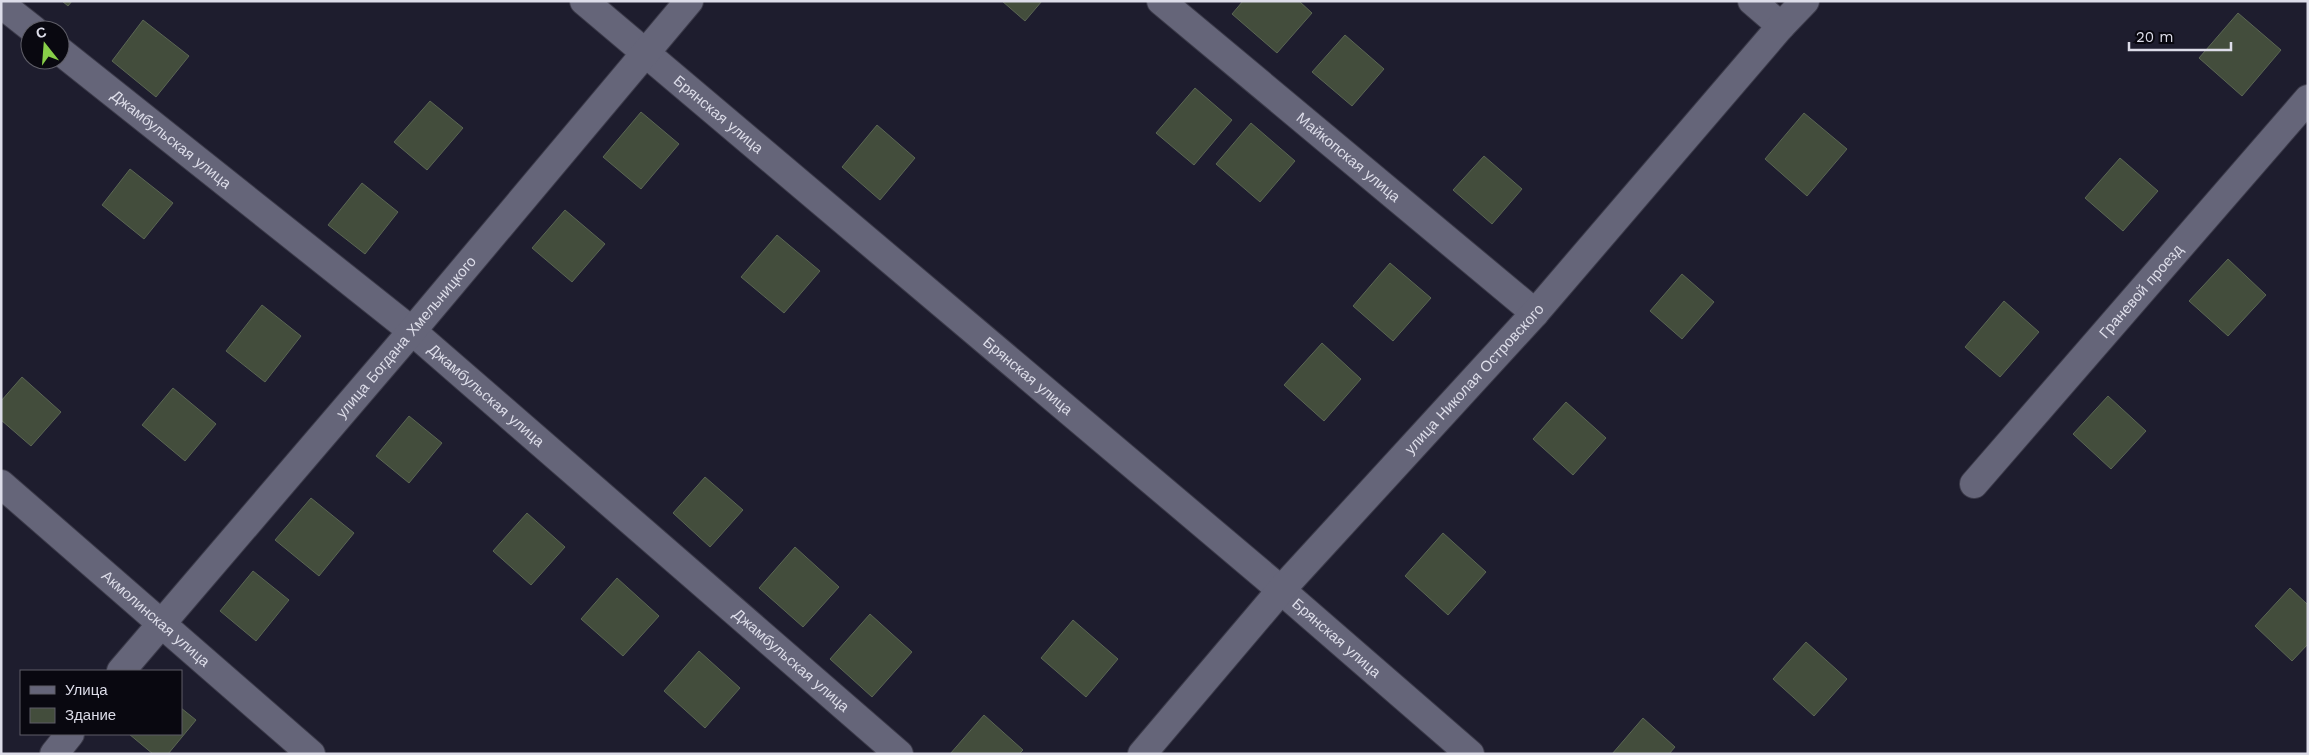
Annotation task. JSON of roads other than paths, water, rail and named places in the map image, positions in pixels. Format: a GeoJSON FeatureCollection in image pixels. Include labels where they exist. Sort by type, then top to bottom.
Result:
{"type":"FeatureCollection","features":[{"type":"Feature","properties":{"kind":"street","name":"Брянская улица"},"geometry":{"type":"LineString","coordinates":[[584,1],[1281,590],[1470,754]]}},
{"type":"Feature","properties":{"kind":"street","name":"улица Богдана Хмельницкого"},"geometry":{"type":"LineString","coordinates":[[122,670],[412,331],[689,1]]}},
{"type":"Feature","properties":{"kind":"street","name":"Майкопская улица"},"geometry":{"type":"LineString","coordinates":[[1161,1],[1535,313]]}},
{"type":"Feature","properties":{"kind":"street"},"geometry":{"type":"LineString","coordinates":[[1752,1],[1781,26]]}},
{"type":"Feature","properties":{"kind":"street","name":"улица Николая Островского"},"geometry":{"type":"LineString","coordinates":[[1142,754],[1281,590],[1535,313],[1781,26],[1805,1]]}},
{"type":"Feature","properties":{"kind":"street"},"geometry":{"type":"LineString","coordinates":[[1,4],[21,20]]}},
{"type":"Feature","properties":{"kind":"street","name":"Джамбульская улица"},"geometry":{"type":"LineString","coordinates":[[70,59],[412,331],[899,754]]}},
{"type":"Feature","properties":{"kind":"street","name":"Граневой проезд"},"geometry":{"type":"LineString","coordinates":[[1974,484],[2308,100]]}},
{"type":"Feature","properties":{"kind":"street","name":"Акмолинская улица"},"geometry":{"type":"LineString","coordinates":[[1,484],[311,754]]}},
{"type":"Feature","properties":{"kind":"street"},"geometry":{"type":"LineString","coordinates":[[54,754],[69,735]]}}]}
